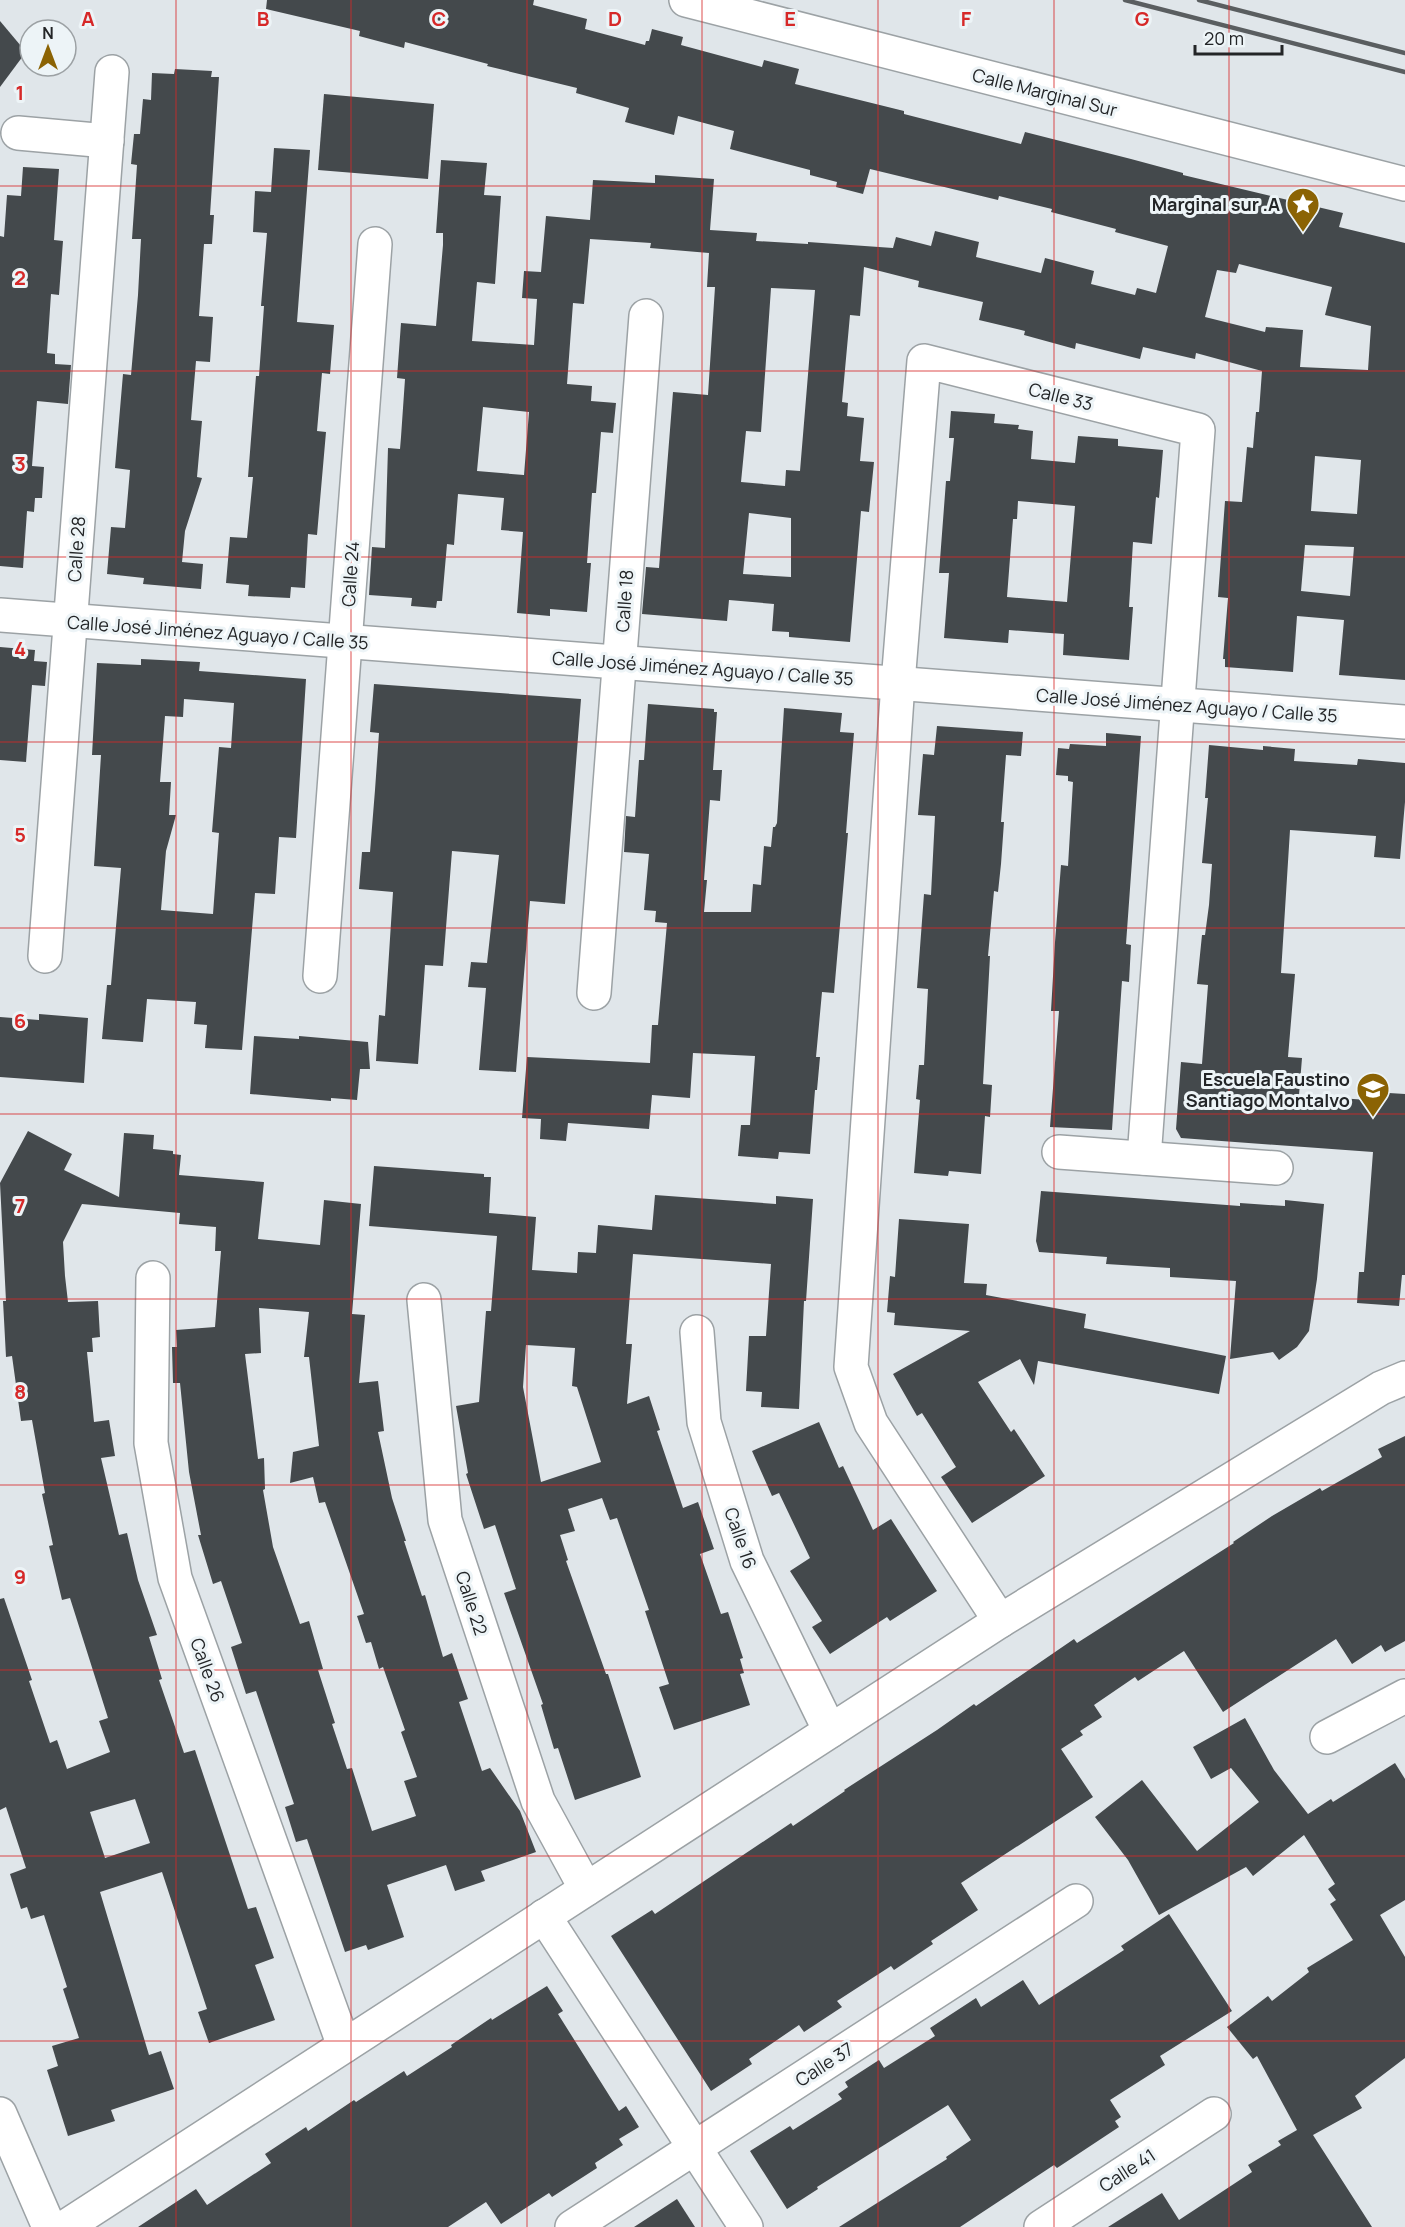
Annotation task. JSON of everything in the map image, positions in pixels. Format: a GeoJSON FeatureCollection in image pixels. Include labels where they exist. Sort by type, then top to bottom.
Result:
{"type":"FeatureCollection","features":[{"type":"Feature","properties":{"kind":"street","name":"Calle Marginal Sur"},"geometry":{"type":"LineString","coordinates":[[686,0],[1405,184]]}},
{"type":"Feature","properties":{"kind":"street","name":"Calle 28"},"geometry":{"type":"LineString","coordinates":[[45,956],[112,72]]}},
{"type":"Feature","properties":{"kind":"street"},"geometry":{"type":"LineString","coordinates":[[18,133],[107,141]]}},
{"type":"Feature","properties":{"kind":"street","name":"Calle 24"},"geometry":{"type":"LineString","coordinates":[[320,976],[375,244]]}},
{"type":"Feature","properties":{"kind":"street","name":"Calle 18"},"geometry":{"type":"LineString","coordinates":[[594,993],[646,316]]}},
{"type":"Feature","properties":{"kind":"street","name":"Calle 33"},"geometry":{"type":"LineString","coordinates":[[898,683],[924,361],[1198,430],[1178,704]]}},
{"type":"Feature","properties":{"kind":"street","name":"Calle José Jiménez Aguayo / Calle 35"},"geometry":{"type":"LineString","coordinates":[[0,615],[1405,722]]}},
{"type":"Feature","properties":{"kind":"street"},"geometry":{"type":"LineString","coordinates":[[898,683],[851,1367],[871,1423],[1000,1621]]}},
{"type":"Feature","properties":{"kind":"street"},"geometry":{"type":"LineString","coordinates":[[1144,1158],[1178,704]]}},
{"type":"Feature","properties":{"kind":"street"},"geometry":{"type":"LineString","coordinates":[[1059,1152],[1276,1168]]}},
{"type":"Feature","properties":{"kind":"street","name":"Calle 26"},"geometry":{"type":"LineString","coordinates":[[153,1278],[151,1443],[175,1578],[344,2046]]}},
{"type":"Feature","properties":{"kind":"street","name":"Calle 22"},"geometry":{"type":"LineString","coordinates":[[424,1300],[445,1520],[538,1801],[586,1889]]}},
{"type":"Feature","properties":{"kind":"street","name":"Calle 16"},"geometry":{"type":"LineString","coordinates":[[697,1332],[704,1422],[747,1561],[830,1731]]}},
{"type":"Feature","properties":{"kind":"street"},"geometry":{"type":"LineString","coordinates":[[65,2227],[1000,1621],[1381,1388],[1405,1378]]}},
{"type":"Feature","properties":{"kind":"street"},"geometry":{"type":"LineString","coordinates":[[1327,1737],[1405,1696]]}},
{"type":"Feature","properties":{"kind":"street","name":"Calle 37"},"geometry":{"type":"LineString","coordinates":[[572,2227],[1076,1901]]}},
{"type":"Feature","properties":{"kind":"street"},"geometry":{"type":"LineString","coordinates":[[544,1916],[746,2227]]}},
{"type":"Feature","properties":{"kind":"street"},"geometry":{"type":"LineString","coordinates":[[0,2114],[49,2227]]}},
{"type":"Feature","properties":{"kind":"street","name":"Calle 41"},"geometry":{"type":"LineString","coordinates":[[1041,2227],[1214,2114]]}},
{"type":"Feature","properties":{"kind":"building"},"geometry":{"type":"Polygon","coordinates":[[[267,0],[534,0],[533,5],[587,19],[585,29],[645,45],[646,41],[649,41],[652,29],[683,37],[681,45],[762,67],[764,60],[799,69],[795,84],[904,111],[904,114],[1021,144],[1025,132],[1183,173],[1183,175],[1343,213],[1339,227],[1405,243],[1405,680],[1339,675],[1344,620],[1297,616],[1293,672],[1225,667],[1225,659],[1223,659],[1228,598],[1218,597],[1225,501],[1242,502],[1247,447],[1253,448],[1262,371],[1196,353],[1195,359],[1143,347],[1140,359],[1076,343],[1075,349],[1024,335],[1025,331],[979,320],[983,302],[918,287],[919,281],[864,267],[860,316],[850,315],[842,402],[848,403],[847,416],[864,418],[860,461],[874,462],[869,512],[861,511],[850,642],[789,637],[789,632],[772,631],[774,604],[729,600],[727,621],[642,614],[646,567],[659,568],[673,392],[708,395],[715,287],[707,287],[709,253],[650,248],[651,243],[590,239],[584,304],[573,303],[567,384],[592,386],[591,401],[616,403],[613,433],[601,432],[596,493],[592,493],[587,563],[591,563],[587,612],[550,609],[550,616],[517,613],[523,532],[501,530],[504,498],[458,494],[454,545],[447,544],[442,601],[437,601],[436,608],[411,606],[412,598],[369,595],[372,547],[385,548],[388,448],[400,449],[405,379],[397,378],[401,323],[436,326],[443,245],[443,233],[436,233],[441,160],[487,163],[484,195],[501,196],[495,284],[477,282],[472,341],[534,345],[537,299],[522,298],[524,271],[541,272],[546,216],[590,220],[593,180],[655,183],[655,175],[714,179],[710,230],[757,233],[756,241],[893,248],[896,237],[931,246],[935,231],[979,242],[976,257],[1041,273],[1045,258],[1094,271],[1091,284],[1135,295],[1137,288],[1156,293],[1168,246],[1115,232],[1116,229],[1051,212],[1052,209],[999,196],[998,200],[870,169],[863,194],[836,187],[837,182],[810,175],[810,170],[730,149],[734,131],[678,116],[674,135],[625,122],[629,108],[576,93],[577,88],[487,66],[488,64],[405,42],[404,48],[359,36],[360,31],[266,9],[267,0]],[[1239,264],[1236,273],[1217,270],[1205,317],[1265,332],[1266,327],[1303,330],[1300,367],[1368,370],[1371,326],[1325,315],[1332,287],[1239,264]],[[771,288],[761,432],[746,431],[741,482],[785,486],[786,470],[800,471],[815,290],[771,288]],[[483,407],[477,471],[524,475],[529,412],[483,407]],[[1315,456],[1311,511],[1357,514],[1361,460],[1315,456]],[[749,513],[743,574],[791,577],[791,518],[749,513]],[[1305,545],[1301,591],[1350,596],[1354,547],[1305,545]]]}},
{"type":"Feature","properties":{"kind":"building"},"geometry":{"type":"Polygon","coordinates":[[[0,21],[18,42],[18,63],[0,87],[0,21]]]}},
{"type":"Feature","properties":{"kind":"building"},"geometry":{"type":"Polygon","coordinates":[[[175,69],[212,71],[211,77],[219,77],[210,215],[214,215],[212,244],[204,244],[199,316],[213,317],[210,362],[196,361],[191,420],[202,421],[197,477],[202,478],[185,531],[182,562],[203,564],[201,589],[143,584],[144,578],[107,574],[111,527],[125,528],[130,470],[115,468],[123,374],[131,375],[138,295],[141,239],[132,239],[137,165],[131,164],[134,134],[140,134],[143,99],[151,100],[152,73],[174,74],[175,69]]]}},
{"type":"Feature","properties":{"kind":"building"},"geometry":{"type":"Polygon","coordinates":[[[324,94],[434,104],[428,179],[318,170],[324,94]]]}},
{"type":"Feature","properties":{"kind":"building"},"geometry":{"type":"Polygon","coordinates":[[[274,148],[310,150],[297,322],[334,325],[330,374],[322,373],[317,431],[326,432],[317,535],[308,534],[305,588],[291,587],[290,598],[248,596],[249,585],[226,583],[230,537],[247,538],[253,477],[248,477],[256,376],[259,376],[264,306],[261,306],[267,233],[253,232],[255,191],[271,192],[274,148]]]}},
{"type":"Feature","properties":{"kind":"building"},"geometry":{"type":"Polygon","coordinates":[[[23,167],[59,169],[54,240],[63,241],[59,295],[51,294],[47,353],[55,354],[55,364],[71,365],[68,404],[37,401],[32,466],[44,467],[42,498],[35,498],[34,512],[27,511],[23,568],[0,566],[0,236],[4,237],[7,195],[21,196],[23,167]]]}},
{"type":"Feature","properties":{"kind":"building"},"geometry":{"type":"Polygon","coordinates":[[[951,411],[995,414],[994,423],[1019,425],[1018,429],[1033,431],[1031,459],[1075,463],[1078,436],[1118,439],[1118,446],[1163,450],[1152,544],[1133,542],[1129,607],[1133,607],[1129,660],[1063,655],[1064,634],[1009,630],[1008,643],[944,638],[949,573],[939,573],[946,481],[950,481],[954,438],[949,438],[951,411]],[[1018,501],[1017,519],[1013,519],[1007,597],[1067,602],[1075,506],[1018,501]]]}},
{"type":"Feature","properties":{"kind":"building"},"geometry":{"type":"Polygon","coordinates":[[[0,647],[35,650],[34,661],[47,662],[45,686],[32,685],[26,762],[0,760],[0,647]]]}},
{"type":"Feature","properties":{"kind":"building"},"geometry":{"type":"Polygon","coordinates":[[[141,659],[200,662],[199,671],[306,679],[296,838],[279,837],[275,894],[255,893],[242,1050],[205,1048],[207,1025],[194,1024],[196,1002],[147,999],[143,1042],[102,1039],[107,985],[111,985],[121,868],[94,866],[101,755],[92,755],[97,663],[141,665],[141,659]],[[184,699],[183,717],[165,716],[160,782],[171,782],[169,815],[176,815],[166,851],[161,910],[213,914],[219,833],[212,832],[219,747],[231,748],[234,703],[184,699]]]}},
{"type":"Feature","properties":{"kind":"building"},"geometry":{"type":"Polygon","coordinates":[[[374,684],[581,699],[565,904],[530,901],[516,1072],[479,1070],[486,988],[468,987],[471,962],[487,963],[499,855],[452,851],[443,966],[425,965],[418,1064],[376,1061],[379,1015],[385,1016],[393,892],[359,889],[362,852],[370,852],[375,790],[379,733],[370,732],[374,684]]]}},
{"type":"Feature","properties":{"kind":"building"},"geometry":{"type":"Polygon","coordinates":[[[648,704],[714,709],[714,712],[717,712],[713,770],[722,770],[720,801],[710,800],[704,912],[751,912],[753,884],[761,885],[764,846],[771,847],[773,827],[777,823],[784,708],[842,713],[840,732],[854,733],[834,993],[822,992],[816,1057],[820,1057],[810,1154],[779,1152],[778,1159],[738,1156],[741,1125],[750,1125],[755,1056],[693,1053],[690,1098],[652,1095],[649,1129],[568,1123],[566,1141],[540,1139],[541,1119],[522,1118],[527,1057],[650,1063],[652,1025],[658,1025],[667,923],[655,922],[656,911],[644,910],[649,854],[624,852],[626,816],[635,817],[639,760],[644,760],[648,704]]]}},
{"type":"Feature","properties":{"kind":"building"},"geometry":{"type":"Polygon","coordinates":[[[937,726],[1023,732],[1021,756],[1006,755],[1001,822],[1004,822],[1001,864],[998,892],[994,891],[988,956],[990,956],[983,1084],[992,1085],[990,1117],[985,1116],[981,1174],[949,1171],[948,1176],[914,1173],[920,1100],[916,1099],[919,1065],[924,1065],[928,989],[917,988],[924,894],[931,895],[935,816],[918,815],[923,754],[934,755],[937,726]]]}},
{"type":"Feature","properties":{"kind":"building"},"geometry":{"type":"Polygon","coordinates":[[[1106,733],[1141,736],[1126,944],[1131,945],[1129,982],[1122,981],[1112,1130],[1050,1127],[1059,1011],[1051,1011],[1055,942],[1061,865],[1068,866],[1073,782],[1068,781],[1068,776],[1056,775],[1058,748],[1069,749],[1070,744],[1106,746],[1106,733]]]}},
{"type":"Feature","properties":{"kind":"building"},"geometry":{"type":"Polygon","coordinates":[[[1209,745],[1263,750],[1263,746],[1295,749],[1294,761],[1357,765],[1358,759],[1405,763],[1405,802],[1400,859],[1374,857],[1376,836],[1290,830],[1281,973],[1295,974],[1288,1057],[1302,1058],[1299,1095],[1367,1100],[1373,1092],[1405,1094],[1405,1275],[1402,1275],[1399,1306],[1357,1303],[1359,1272],[1364,1272],[1373,1152],[1181,1138],[1176,1129],[1181,1062],[1202,1064],[1208,985],[1197,984],[1202,935],[1205,935],[1209,905],[1212,864],[1202,863],[1208,798],[1205,798],[1209,745]]]}},
{"type":"Feature","properties":{"kind":"building"},"geometry":{"type":"Polygon","coordinates":[[[39,1014],[88,1018],[84,1083],[0,1077],[0,1017],[39,1020],[39,1014]]]}},
{"type":"Feature","properties":{"kind":"building"},"geometry":{"type":"Polygon","coordinates":[[[254,1036],[299,1039],[299,1036],[368,1042],[370,1069],[360,1069],[357,1100],[331,1098],[331,1101],[250,1094],[254,1036]]]}},
{"type":"Feature","properties":{"kind":"building"},"geometry":{"type":"Polygon","coordinates":[[[28,1131],[72,1154],[64,1170],[119,1197],[124,1133],[154,1135],[153,1149],[173,1151],[173,1154],[181,1155],[179,1175],[264,1182],[258,1239],[320,1245],[324,1200],[361,1204],[352,1314],[365,1315],[359,1383],[378,1381],[384,1431],[378,1432],[392,1498],[443,1657],[452,1653],[468,1699],[459,1702],[482,1771],[490,1768],[520,1811],[536,1852],[481,1871],[485,1881],[455,1891],[446,1865],[387,1885],[404,1937],[368,1950],[366,1945],[345,1952],[307,1839],[296,1842],[285,1807],[294,1804],[256,1691],[246,1694],[231,1647],[242,1643],[221,1581],[213,1584],[198,1535],[201,1535],[189,1472],[180,1383],[173,1383],[172,1347],[177,1347],[176,1330],[215,1327],[221,1251],[215,1251],[216,1227],[179,1224],[180,1213],[82,1204],[63,1242],[65,1276],[68,1302],[98,1301],[100,1337],[92,1338],[93,1352],[87,1352],[94,1422],[109,1420],[115,1456],[101,1458],[119,1535],[127,1533],[138,1580],[157,1635],[149,1637],[162,1679],[159,1680],[184,1753],[195,1750],[248,1909],[256,1907],[274,1958],[255,1965],[275,2020],[209,2043],[198,2012],[207,2009],[162,1872],[100,1892],[149,2055],[161,2051],[174,2089],[111,2110],[115,2121],[68,2136],[47,2070],[58,2066],[52,2046],[79,2038],[63,1989],[67,1987],[44,1915],[31,1919],[27,1907],[21,1909],[10,1874],[26,1868],[6,1807],[0,1810],[0,1599],[4,1598],[32,1680],[29,1681],[50,1743],[57,1740],[67,1769],[110,1752],[99,1721],[108,1718],[70,1598],[62,1600],[49,1546],[53,1545],[42,1494],[45,1493],[32,1420],[21,1421],[12,1356],[6,1357],[3,1301],[6,1301],[0,1183],[28,1131]],[[259,1308],[261,1353],[245,1354],[258,1459],[264,1458],[265,1489],[263,1490],[273,1547],[300,1624],[309,1621],[323,1669],[318,1670],[335,1723],[332,1724],[347,1769],[352,1768],[372,1831],[416,1816],[404,1781],[417,1777],[401,1732],[405,1730],[383,1667],[379,1669],[371,1642],[366,1643],[357,1616],[364,1614],[325,1502],[319,1503],[313,1477],[290,1483],[293,1452],[319,1446],[309,1357],[304,1357],[309,1312],[259,1308]],[[135,1799],[90,1812],[105,1858],[150,1843],[135,1799]]]}},
{"type":"Feature","properties":{"kind":"building"},"geometry":{"type":"Polygon","coordinates":[[[374,1166],[484,1174],[484,1177],[491,1177],[489,1213],[536,1217],[532,1270],[577,1273],[578,1252],[596,1253],[598,1225],[652,1230],[655,1195],[776,1204],[776,1196],[813,1199],[806,1301],[804,1301],[799,1409],[761,1407],[762,1392],[746,1391],[749,1336],[766,1336],[771,1264],[633,1254],[626,1344],[632,1344],[627,1404],[649,1396],[660,1430],[657,1431],[683,1508],[698,1502],[714,1549],[700,1554],[721,1614],[728,1612],[743,1658],[740,1659],[744,1673],[740,1674],[750,1705],[674,1730],[659,1687],[669,1684],[645,1611],[649,1610],[617,1518],[610,1520],[602,1498],[568,1509],[575,1531],[560,1535],[568,1560],[566,1561],[606,1674],[608,1674],[641,1777],[575,1800],[558,1748],[554,1749],[541,1705],[543,1704],[504,1593],[516,1589],[495,1525],[484,1529],[466,1474],[468,1473],[456,1406],[479,1402],[486,1311],[491,1311],[497,1236],[369,1226],[374,1166]],[[526,1345],[523,1387],[541,1482],[601,1462],[577,1387],[572,1386],[575,1348],[526,1345]]]}},
{"type":"Feature","properties":{"kind":"building"},"geometry":{"type":"Polygon","coordinates":[[[1041,1191],[1240,1206],[1240,1203],[1285,1206],[1285,1200],[1324,1204],[1317,1279],[1309,1331],[1297,1347],[1279,1360],[1273,1352],[1230,1359],[1236,1281],[1170,1277],[1170,1268],[1106,1264],[1107,1257],[1039,1252],[1036,1241],[1041,1191]]]}},
{"type":"Feature","properties":{"kind":"building"},"geometry":{"type":"Polygon","coordinates":[[[899,1219],[969,1224],[964,1283],[987,1284],[986,1295],[1086,1314],[1084,1328],[1226,1356],[1219,1394],[1038,1361],[1034,1385],[1020,1359],[978,1382],[1011,1432],[1014,1429],[1045,1476],[972,1523],[941,1477],[956,1467],[922,1413],[917,1416],[893,1374],[970,1331],[894,1325],[895,1313],[887,1312],[890,1276],[895,1277],[899,1219]]]}},
{"type":"Feature","properties":{"kind":"building"},"geometry":{"type":"Polygon","coordinates":[[[819,1422],[839,1468],[843,1466],[873,1530],[891,1519],[937,1591],[890,1621],[887,1617],[830,1654],[812,1627],[822,1621],[790,1571],[810,1558],[779,1493],[772,1496],[752,1451],[819,1422]]]}},
{"type":"Feature","properties":{"kind":"building"},"geometry":{"type":"Polygon","coordinates":[[[1405,1436],[1405,1641],[1385,1652],[1381,1645],[1352,1664],[1336,1639],[1223,1712],[1184,1651],[1138,1681],[1135,1677],[1094,1705],[1102,1717],[1080,1731],[1083,1735],[1061,1749],[1093,1797],[961,1883],[978,1910],[931,1941],[933,1944],[894,1970],[891,1966],[837,2001],[842,2007],[804,2032],[799,2025],[749,2059],[752,2064],[711,2091],[611,1936],[652,1910],[655,1914],[791,1823],[793,1826],[1074,1639],[1077,1643],[1234,1543],[1272,1516],[1320,1488],[1322,1491],[1382,1457],[1378,1449],[1405,1436]]]}},
{"type":"Feature","properties":{"kind":"building"},"geometry":{"type":"Polygon","coordinates":[[[1245,1718],[1274,1770],[1308,1814],[1331,1799],[1333,1802],[1395,1763],[1405,1779],[1405,1900],[1380,1915],[1405,1957],[1405,2058],[1355,2096],[1362,2108],[1313,2135],[1372,2227],[1108,2227],[1162,2193],[1179,2220],[1252,2172],[1248,2165],[1281,2145],[1278,2141],[1297,2130],[1257,2056],[1253,2059],[1227,2027],[1268,1996],[1272,2001],[1309,1972],[1307,1968],[1353,1940],[1330,1904],[1336,1900],[1328,1889],[1335,1884],[1304,1835],[1253,1876],[1246,1867],[1159,1915],[1128,1860],[1095,1817],[1142,1780],[1197,1851],[1259,1802],[1231,1768],[1211,1779],[1193,1747],[1245,1718]]]}},
{"type":"Feature","properties":{"kind":"building"},"geometry":{"type":"Polygon","coordinates":[[[1169,1914],[1232,2011],[1160,2056],[1165,2065],[1110,2100],[1121,2117],[1115,2121],[1119,2127],[1057,2168],[1054,2165],[960,2227],[839,2227],[947,2159],[946,2157],[971,2140],[948,2105],[817,2187],[818,2189],[787,2209],[750,2151],[790,2126],[793,2130],[842,2099],[838,2094],[848,2087],[845,2082],[879,2060],[884,2068],[935,2036],[930,2028],[976,1998],[981,2007],[1023,1980],[1039,2005],[1124,1950],[1121,1946],[1169,1914]]]}},
{"type":"Feature","properties":{"kind":"building"},"geometry":{"type":"Polygon","coordinates":[[[547,1986],[563,2011],[558,2014],[619,2111],[626,2106],[639,2127],[619,2139],[623,2145],[595,2163],[597,2168],[552,2197],[549,2193],[501,2224],[486,2202],[448,2227],[138,2227],[196,2189],[207,2205],[271,2163],[265,2154],[306,2127],[308,2131],[354,2100],[356,2102],[404,2071],[407,2076],[491,2018],[492,2020],[547,1986]]]}},
{"type":"Feature","properties":{"kind":"building"},"geometry":{"type":"Polygon","coordinates":[[[677,2199],[695,2227],[634,2227],[677,2199]]]}},
{"type":"Feature","properties":{"kind":"railway"},"geometry":{"type":"LineString","coordinates":[[1125,0],[1405,72]]}},
{"type":"Feature","properties":{"kind":"railway"},"geometry":{"type":"LineString","coordinates":[[1199,0],[1405,53]]}},
{"type":"Feature","properties":{"kind":"place","name":"Marginal sur .A"},"geometry":{"type":"Point","coordinates":[1303,233]}},
{"type":"Feature","properties":{"kind":"place","name":"Escuela Faustino Santiago Montalvo"},"geometry":{"type":"Point","coordinates":[1373,1118]}}]}
